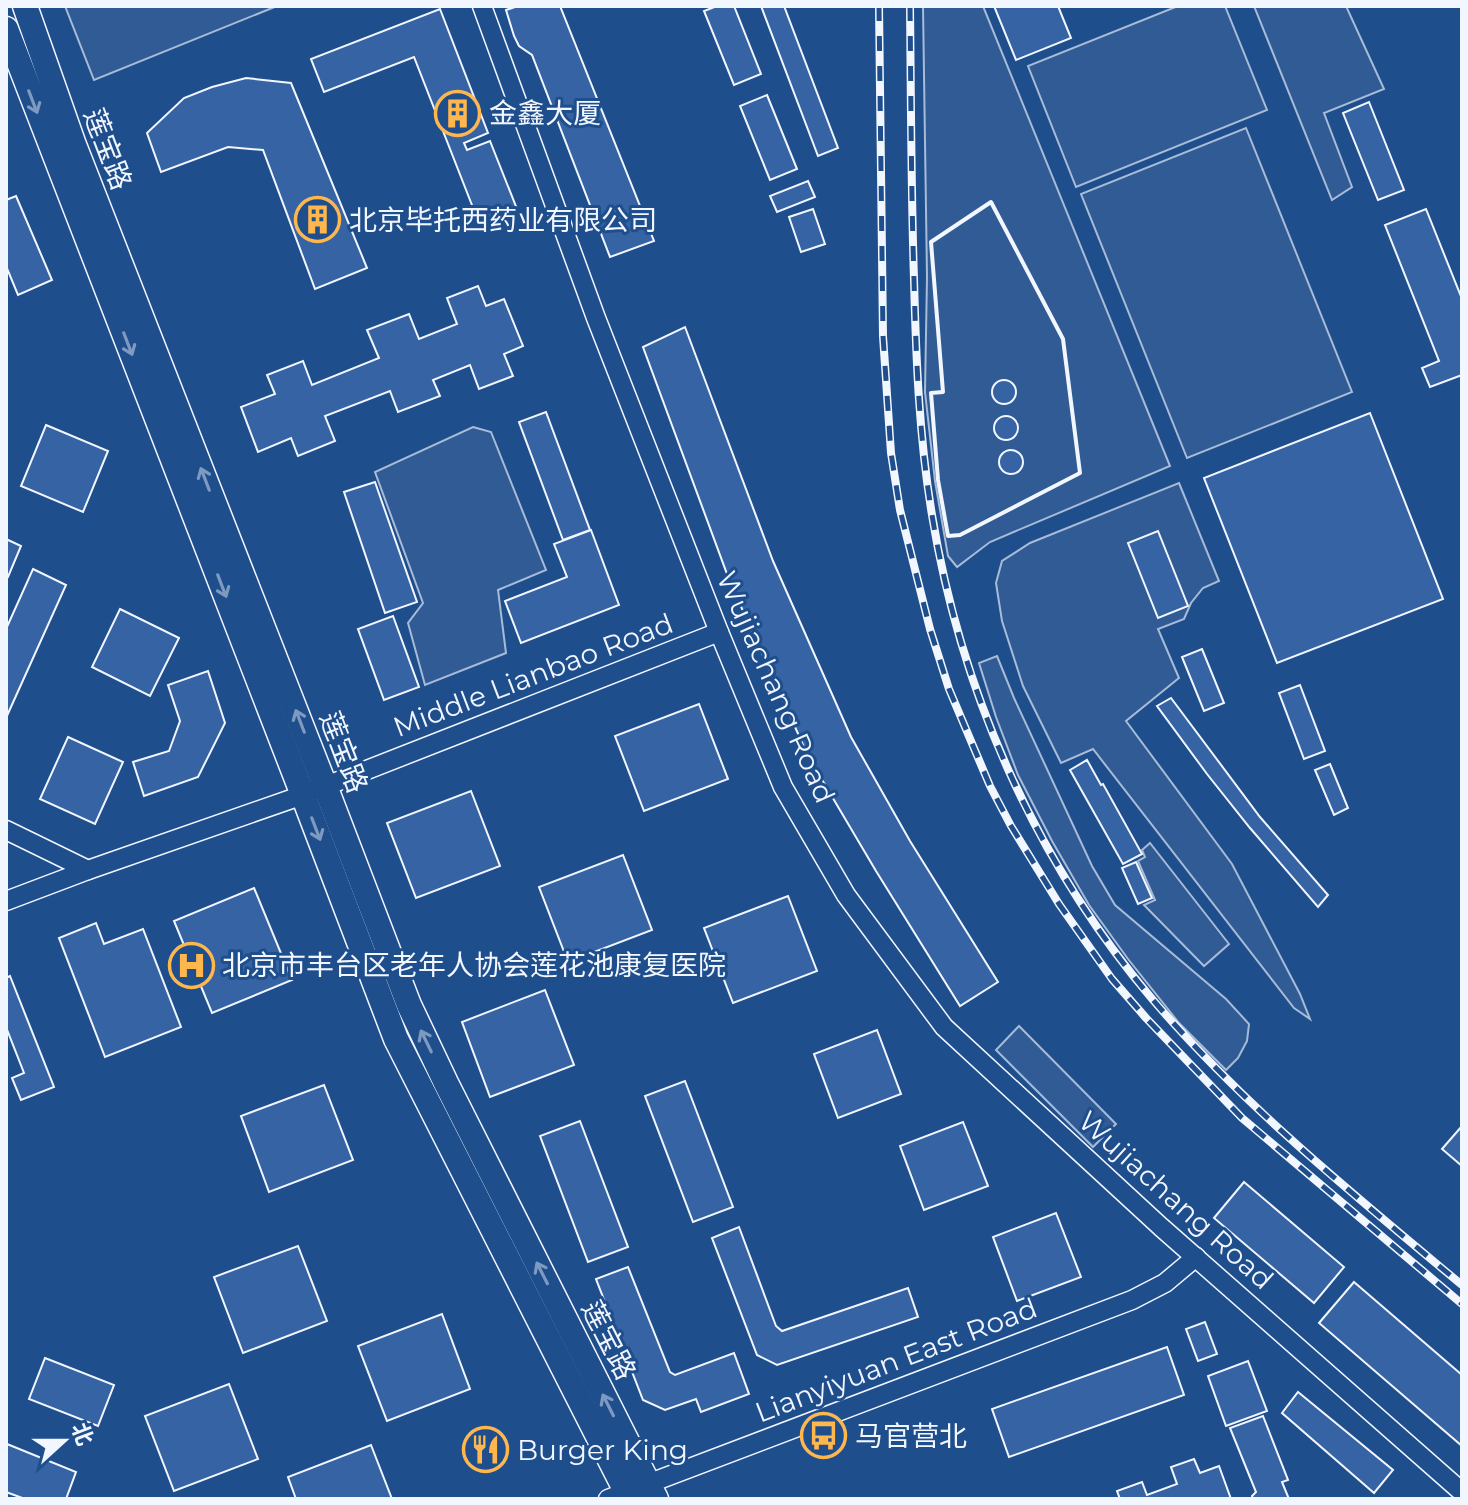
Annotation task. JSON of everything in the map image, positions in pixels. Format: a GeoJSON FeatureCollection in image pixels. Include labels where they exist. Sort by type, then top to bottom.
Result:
{"type":"FeatureCollection","features":[{"type":"Feature","properties":{"kind":"main road","name":"莲宝路"},"geometry":{"type":"LineString","coordinates":[[25,6],[314,790],[396,1039],[634,1495]]}},
{"type":"Feature","properties":{"kind":"main road","name":"莲宝路"},"geometry":{"type":"LineString","coordinates":[[6,29],[314,790]]}},
{"type":"Feature","properties":{"kind":"street","name":"Wujiachang Road"},"geometry":{"type":"LineString","coordinates":[[482,6],[596,318],[719,632],[783,787],[846,895],[944,1027],[1196,1257],[1462,1492]]}},
{"type":"Feature","properties":{"kind":"street","name":"Middle Lianbao Road"},"geometry":{"type":"LineString","coordinates":[[6,901],[314,790],[719,632]]}},
{"type":"Feature","properties":{"kind":"street"},"geometry":{"type":"LineString","coordinates":[[6,830],[88,870]]}},
{"type":"Feature","properties":{"kind":"street","name":"Lianyiyuan East Road"},"geometry":{"type":"LineString","coordinates":[[634,1495],[1132,1300],[1165,1283],[1196,1257]]}},
{"type":"Feature","properties":{"kind":"shaded area"},"geometry":{"type":"Polygon","coordinates":[[[65,6],[277,6],[94,80],[65,6]]]}},
{"type":"Feature","properties":{"kind":"shaded area"},"geometry":{"type":"Polygon","coordinates":[[[923,6],[983,6],[1170,466],[990,542],[957,567],[948,556],[935,481],[925,392],[927,277],[923,6]]]}},
{"type":"Feature","properties":{"kind":"shaded area"},"geometry":{"type":"Polygon","coordinates":[[[1178,6],[1225,6],[1267,110],[1076,187],[1028,66],[1178,6]]]}},
{"type":"Feature","properties":{"kind":"shaded area"},"geometry":{"type":"Polygon","coordinates":[[[1254,6],[1346,6],[1384,89],[1324,113],[1352,187],[1332,200],[1254,6]]]}},
{"type":"Feature","properties":{"kind":"shaded area"},"geometry":{"type":"Polygon","coordinates":[[[1246,128],[1352,392],[1187,458],[1081,194],[1246,128]]]}},
{"type":"Feature","properties":{"kind":"shaded area"},"geometry":{"type":"Polygon","coordinates":[[[473,427],[491,432],[546,570],[498,590],[506,653],[425,685],[408,623],[423,603],[375,472],[473,427]]]}},
{"type":"Feature","properties":{"kind":"shaded area"},"geometry":{"type":"Polygon","coordinates":[[[1179,483],[1219,581],[1203,588],[1184,619],[1158,629],[1179,678],[1126,721],[1232,864],[1310,1019],[1294,1008],[1093,749],[1061,763],[1023,686],[1002,621],[996,583],[1002,561],[1030,543],[1179,483]]]}},
{"type":"Feature","properties":{"kind":"shaded area"},"geometry":{"type":"Polygon","coordinates":[[[997,656],[1092,866],[1115,905],[1226,999],[1249,1024],[1247,1041],[1238,1058],[1226,1070],[1179,1023],[1128,959],[1089,905],[1052,841],[1018,775],[979,663],[997,656]]]}},
{"type":"Feature","properties":{"kind":"shaded area"},"geometry":{"type":"Polygon","coordinates":[[[1150,843],[1229,944],[1204,966],[1144,905],[1155,900],[1138,861],[1145,857],[1142,850],[1150,843]]]}},
{"type":"Feature","properties":{"kind":"shaded area"},"geometry":{"type":"Polygon","coordinates":[[[1019,1026],[1116,1124],[1093,1147],[996,1050],[1019,1026]]]}},
{"type":"Feature","properties":{"kind":"building"},"geometry":{"type":"Polygon","coordinates":[[[518,6],[560,6],[654,241],[610,257],[532,55],[519,46],[514,36],[506,10],[518,6]]]}},
{"type":"Feature","properties":{"kind":"building"},"geometry":{"type":"Polygon","coordinates":[[[717,6],[734,6],[761,74],[734,85],[704,11],[717,6]]]}},
{"type":"Feature","properties":{"kind":"building"},"geometry":{"type":"Polygon","coordinates":[[[761,6],[784,6],[838,148],[818,156],[761,6]]]}},
{"type":"Feature","properties":{"kind":"building"},"geometry":{"type":"Polygon","coordinates":[[[994,6],[1058,6],[1071,38],[1016,60],[994,6]]]}},
{"type":"Feature","properties":{"kind":"building","name":"金鑫大厦"},"geometry":{"type":"Polygon","coordinates":[[[440,9],[488,133],[464,143],[467,150],[490,141],[517,209],[479,223],[414,57],[324,92],[311,59],[440,9]]]}},
{"type":"Feature","properties":{"kind":"building","name":"北京毕托西药业有限公司"},"geometry":{"type":"Polygon","coordinates":[[[246,78],[291,83],[367,268],[315,289],[263,150],[228,147],[161,172],[147,133],[184,98],[246,78]]]}},
{"type":"Feature","properties":{"kind":"building"},"geometry":{"type":"Polygon","coordinates":[[[767,95],[797,169],[770,180],[740,106],[767,95]]]}},
{"type":"Feature","properties":{"kind":"building"},"geometry":{"type":"Polygon","coordinates":[[[1369,102],[1404,190],[1378,200],[1343,113],[1369,102]]]}},
{"type":"Feature","properties":{"kind":"building"},"geometry":{"type":"Polygon","coordinates":[[[808,181],[815,197],[777,212],[770,196],[808,181]]]}},
{"type":"Feature","properties":{"kind":"building"},"geometry":{"type":"Polygon","coordinates":[[[16,196],[52,280],[18,295],[6,266],[6,200],[16,196]]]}},
{"type":"Feature","properties":{"kind":"building"},"geometry":{"type":"Polygon","coordinates":[[[813,209],[825,244],[801,252],[789,217],[813,209]]]}},
{"type":"Feature","properties":{"kind":"building"},"geometry":{"type":"Polygon","coordinates":[[[1426,209],[1462,299],[1462,375],[1430,387],[1422,368],[1439,361],[1385,225],[1426,209]]]}},
{"type":"Feature","properties":{"kind":"building"},"geometry":{"type":"Polygon","coordinates":[[[478,286],[486,306],[504,299],[523,346],[504,354],[513,376],[479,389],[470,365],[433,380],[440,396],[398,412],[390,391],[325,416],[335,441],[298,456],[291,438],[258,452],[241,407],[275,394],[267,375],[303,361],[312,385],[379,358],[367,330],[409,314],[419,339],[457,324],[447,298],[478,286]]]}},
{"type":"Feature","properties":{"kind":"building"},"geometry":{"type":"Polygon","coordinates":[[[685,327],[773,561],[851,737],[910,841],[998,982],[960,1006],[808,756],[730,582],[643,347],[685,327]]]}},
{"type":"Feature","properties":{"kind":"building"},"geometry":{"type":"Polygon","coordinates":[[[1004,380],[1015,387],[1016,392],[1009,403],[1004,404],[993,397],[992,392],[999,381],[1004,380]]]}},
{"type":"Feature","properties":{"kind":"building"},"geometry":{"type":"Polygon","coordinates":[[[546,412],[590,530],[563,540],[519,422],[546,412]]]}},
{"type":"Feature","properties":{"kind":"building"},"geometry":{"type":"Polygon","coordinates":[[[1370,413],[1443,599],[1277,663],[1204,478],[1370,413]]]}},
{"type":"Feature","properties":{"kind":"building"},"geometry":{"type":"Polygon","coordinates":[[[1006,416],[1017,423],[1018,428],[1011,439],[1006,440],[995,433],[994,428],[1001,417],[1006,416]]]}},
{"type":"Feature","properties":{"kind":"building"},"geometry":{"type":"Polygon","coordinates":[[[46,425],[108,451],[83,512],[21,486],[46,425]]]}},
{"type":"Feature","properties":{"kind":"building"},"geometry":{"type":"Polygon","coordinates":[[[1011,450],[1022,457],[1023,462],[1016,473],[1011,474],[1000,467],[999,462],[1006,451],[1011,450]]]}},
{"type":"Feature","properties":{"kind":"building"},"geometry":{"type":"Polygon","coordinates":[[[375,482],[417,602],[385,613],[344,492],[375,482]]]}},
{"type":"Feature","properties":{"kind":"building"},"geometry":{"type":"Polygon","coordinates":[[[591,530],[619,605],[521,643],[505,601],[567,577],[554,544],[591,530]]]}},
{"type":"Feature","properties":{"kind":"building"},"geometry":{"type":"Polygon","coordinates":[[[1158,531],[1188,606],[1158,618],[1128,543],[1158,531]]]}},
{"type":"Feature","properties":{"kind":"building"},"geometry":{"type":"Polygon","coordinates":[[[6,539],[21,546],[8,577],[6,576],[6,539]]]}},
{"type":"Feature","properties":{"kind":"building"},"geometry":{"type":"Polygon","coordinates":[[[33,569],[66,585],[6,718],[6,629],[33,569]]]}},
{"type":"Feature","properties":{"kind":"building"},"geometry":{"type":"Polygon","coordinates":[[[120,609],[179,638],[150,696],[92,667],[120,609]]]}},
{"type":"Feature","properties":{"kind":"building"},"geometry":{"type":"Polygon","coordinates":[[[393,616],[419,687],[384,700],[358,629],[393,616]]]}},
{"type":"Feature","properties":{"kind":"building"},"geometry":{"type":"Polygon","coordinates":[[[1202,649],[1224,703],[1204,711],[1182,657],[1202,649]]]}},
{"type":"Feature","properties":{"kind":"building"},"geometry":{"type":"Polygon","coordinates":[[[208,671],[225,723],[198,777],[144,796],[133,762],[169,751],[180,721],[168,685],[208,671]]]}},
{"type":"Feature","properties":{"kind":"building"},"geometry":{"type":"Polygon","coordinates":[[[1300,685],[1325,751],[1304,759],[1279,693],[1300,685]]]}},
{"type":"Feature","properties":{"kind":"building"},"geometry":{"type":"Polygon","coordinates":[[[1171,698],[1260,817],[1328,895],[1318,907],[1250,828],[1157,706],[1171,698]]]}},
{"type":"Feature","properties":{"kind":"building"},"geometry":{"type":"Polygon","coordinates":[[[699,704],[728,779],[644,811],[615,736],[699,704]]]}},
{"type":"Feature","properties":{"kind":"building"},"geometry":{"type":"Polygon","coordinates":[[[68,737],[123,762],[95,824],[40,799],[68,737]]]}},
{"type":"Feature","properties":{"kind":"building"},"geometry":{"type":"Polygon","coordinates":[[[1087,760],[1142,854],[1123,864],[1070,770],[1087,760]]]}},
{"type":"Feature","properties":{"kind":"building"},"geometry":{"type":"Polygon","coordinates":[[[1330,764],[1348,808],[1334,815],[1315,770],[1330,764]]]}},
{"type":"Feature","properties":{"kind":"building"},"geometry":{"type":"Polygon","coordinates":[[[471,791],[500,866],[416,898],[387,823],[471,791]]]}},
{"type":"Feature","properties":{"kind":"building"},"geometry":{"type":"Polygon","coordinates":[[[623,855],[652,930],[568,962],[539,887],[623,855]]]}},
{"type":"Feature","properties":{"kind":"building"},"geometry":{"type":"Polygon","coordinates":[[[1136,862],[1152,898],[1138,904],[1122,868],[1136,862]]]}},
{"type":"Feature","properties":{"kind":"building"},"geometry":{"type":"Polygon","coordinates":[[[254,888],[292,980],[212,1013],[174,921],[254,888]]]}},
{"type":"Feature","properties":{"kind":"building"},"geometry":{"type":"Polygon","coordinates":[[[788,896],[817,971],[733,1003],[704,928],[788,896]]]}},
{"type":"Feature","properties":{"kind":"building"},"geometry":{"type":"Polygon","coordinates":[[[96,923],[104,944],[143,929],[181,1027],[105,1057],[59,938],[96,923]]]}},
{"type":"Feature","properties":{"kind":"building"},"geometry":{"type":"Polygon","coordinates":[[[10,976],[54,1087],[21,1100],[12,1078],[24,1073],[6,1027],[6,978],[10,976]]]}},
{"type":"Feature","properties":{"kind":"building"},"geometry":{"type":"Polygon","coordinates":[[[545,990],[574,1065],[490,1097],[462,1022],[545,990]]]}},
{"type":"Feature","properties":{"kind":"building"},"geometry":{"type":"Polygon","coordinates":[[[877,1030],[901,1094],[838,1118],[814,1054],[877,1030]]]}},
{"type":"Feature","properties":{"kind":"building"},"geometry":{"type":"Polygon","coordinates":[[[685,1081],[733,1207],[693,1222],[645,1096],[685,1081]]]}},
{"type":"Feature","properties":{"kind":"building"},"geometry":{"type":"Polygon","coordinates":[[[324,1085],[353,1160],[269,1192],[241,1116],[324,1085]]]}},
{"type":"Feature","properties":{"kind":"building"},"geometry":{"type":"Polygon","coordinates":[[[580,1121],[628,1247],[588,1262],[540,1136],[580,1121]]]}},
{"type":"Feature","properties":{"kind":"building"},"geometry":{"type":"Polygon","coordinates":[[[963,1122],[988,1186],[924,1210],[900,1146],[963,1122]]]}},
{"type":"Feature","properties":{"kind":"building"},"geometry":{"type":"Polygon","coordinates":[[[1462,1126],[1462,1166],[1442,1149],[1462,1126]]]}},
{"type":"Feature","properties":{"kind":"building"},"geometry":{"type":"Polygon","coordinates":[[[1244,1182],[1344,1267],[1314,1303],[1214,1218],[1244,1182]]]}},
{"type":"Feature","properties":{"kind":"building"},"geometry":{"type":"Polygon","coordinates":[[[1056,1213],[1081,1277],[1017,1301],[993,1237],[1056,1213]]]}},
{"type":"Feature","properties":{"kind":"building"},"geometry":{"type":"Polygon","coordinates":[[[739,1227],[776,1326],[782,1331],[908,1288],[918,1317],[777,1365],[757,1355],[712,1238],[739,1227]]]}},
{"type":"Feature","properties":{"kind":"building"},"geometry":{"type":"Polygon","coordinates":[[[298,1246],[327,1321],[243,1353],[214,1277],[298,1246]]]}},
{"type":"Feature","properties":{"kind":"building"},"geometry":{"type":"Polygon","coordinates":[[[628,1267],[670,1372],[675,1375],[734,1353],[749,1394],[701,1412],[696,1399],[665,1410],[643,1400],[596,1279],[628,1267]]]}},
{"type":"Feature","properties":{"kind":"building"},"geometry":{"type":"Polygon","coordinates":[[[1354,1282],[1462,1375],[1462,1446],[1319,1323],[1354,1282]]]}},
{"type":"Feature","properties":{"kind":"building"},"geometry":{"type":"Polygon","coordinates":[[[442,1314],[470,1389],[387,1421],[358,1346],[442,1314]]]}},
{"type":"Feature","properties":{"kind":"building"},"geometry":{"type":"Polygon","coordinates":[[[1205,1322],[1217,1354],[1198,1361],[1186,1329],[1205,1322]]]}},
{"type":"Feature","properties":{"kind":"building"},"geometry":{"type":"Polygon","coordinates":[[[1167,1347],[1184,1395],[1009,1457],[992,1409],[1167,1347]]]}},
{"type":"Feature","properties":{"kind":"building"},"geometry":{"type":"Polygon","coordinates":[[[45,1358],[114,1385],[98,1426],[29,1399],[45,1358]]]}},
{"type":"Feature","properties":{"kind":"building"},"geometry":{"type":"Polygon","coordinates":[[[1248,1361],[1267,1411],[1226,1426],[1208,1376],[1248,1361]]]}},
{"type":"Feature","properties":{"kind":"building"},"geometry":{"type":"Polygon","coordinates":[[[229,1384],[258,1459],[174,1491],[145,1416],[229,1384]]]}},
{"type":"Feature","properties":{"kind":"building"},"geometry":{"type":"Polygon","coordinates":[[[1298,1392],[1393,1470],[1374,1493],[1282,1413],[1298,1392]]]}},
{"type":"Feature","properties":{"kind":"building"},"geometry":{"type":"Polygon","coordinates":[[[1263,1416],[1288,1480],[1282,1482],[1289,1499],[1253,1499],[1256,1492],[1230,1428],[1263,1416]]]}},
{"type":"Feature","properties":{"kind":"building"},"geometry":{"type":"Polygon","coordinates":[[[7,1444],[76,1472],[66,1499],[25,1499],[6,1492],[7,1444]]]}},
{"type":"Feature","properties":{"kind":"building"},"geometry":{"type":"Polygon","coordinates":[[[371,1445],[392,1499],[296,1499],[288,1477],[371,1445]]]}},
{"type":"Feature","properties":{"kind":"building"},"geometry":{"type":"Polygon","coordinates":[[[1194,1459],[1200,1473],[1219,1466],[1231,1499],[1120,1499],[1117,1491],[1142,1482],[1147,1495],[1177,1484],[1171,1467],[1194,1459]]]}},
{"type":"Feature","properties":{"kind":"railway"},"geometry":{"type":"LineString","coordinates":[[879,6],[883,336],[891,453],[900,510],[930,629],[949,689],[990,786],[1059,904],[1112,979],[1146,1018],[1242,1118],[1462,1304]]}},
{"type":"Feature","properties":{"kind":"railway"},"geometry":{"type":"LineString","coordinates":[[910,6],[916,338],[928,486],[945,581],[962,646],[1010,772],[1039,833],[1073,891],[1111,947],[1153,1000],[1263,1113],[1462,1285]]}},
{"type":"Feature","properties":{"kind":"wall"},"geometry":{"type":"LineString","coordinates":[[991,202],[1063,339],[1080,473],[960,535],[948,536],[938,480],[931,393],[943,392],[931,242],[991,202]]}},
{"type":"Feature","properties":{"kind":"place","name":"金鑫大厦"},"geometry":{"type":"Point","coordinates":[458,113]}},
{"type":"Feature","properties":{"kind":"place","name":"北京毕托西药业有限公司"},"geometry":{"type":"Point","coordinates":[318,220]}},
{"type":"Feature","properties":{"kind":"place","name":"北京市丰台区老年人协会莲花池康复医院"},"geometry":{"type":"Point","coordinates":[191,965]}},
{"type":"Feature","properties":{"kind":"place","name":"马官营北"},"geometry":{"type":"Point","coordinates":[824,1436]}},
{"type":"Feature","properties":{"kind":"place","name":"Burger King"},"geometry":{"type":"Point","coordinates":[486,1450]}}]}
